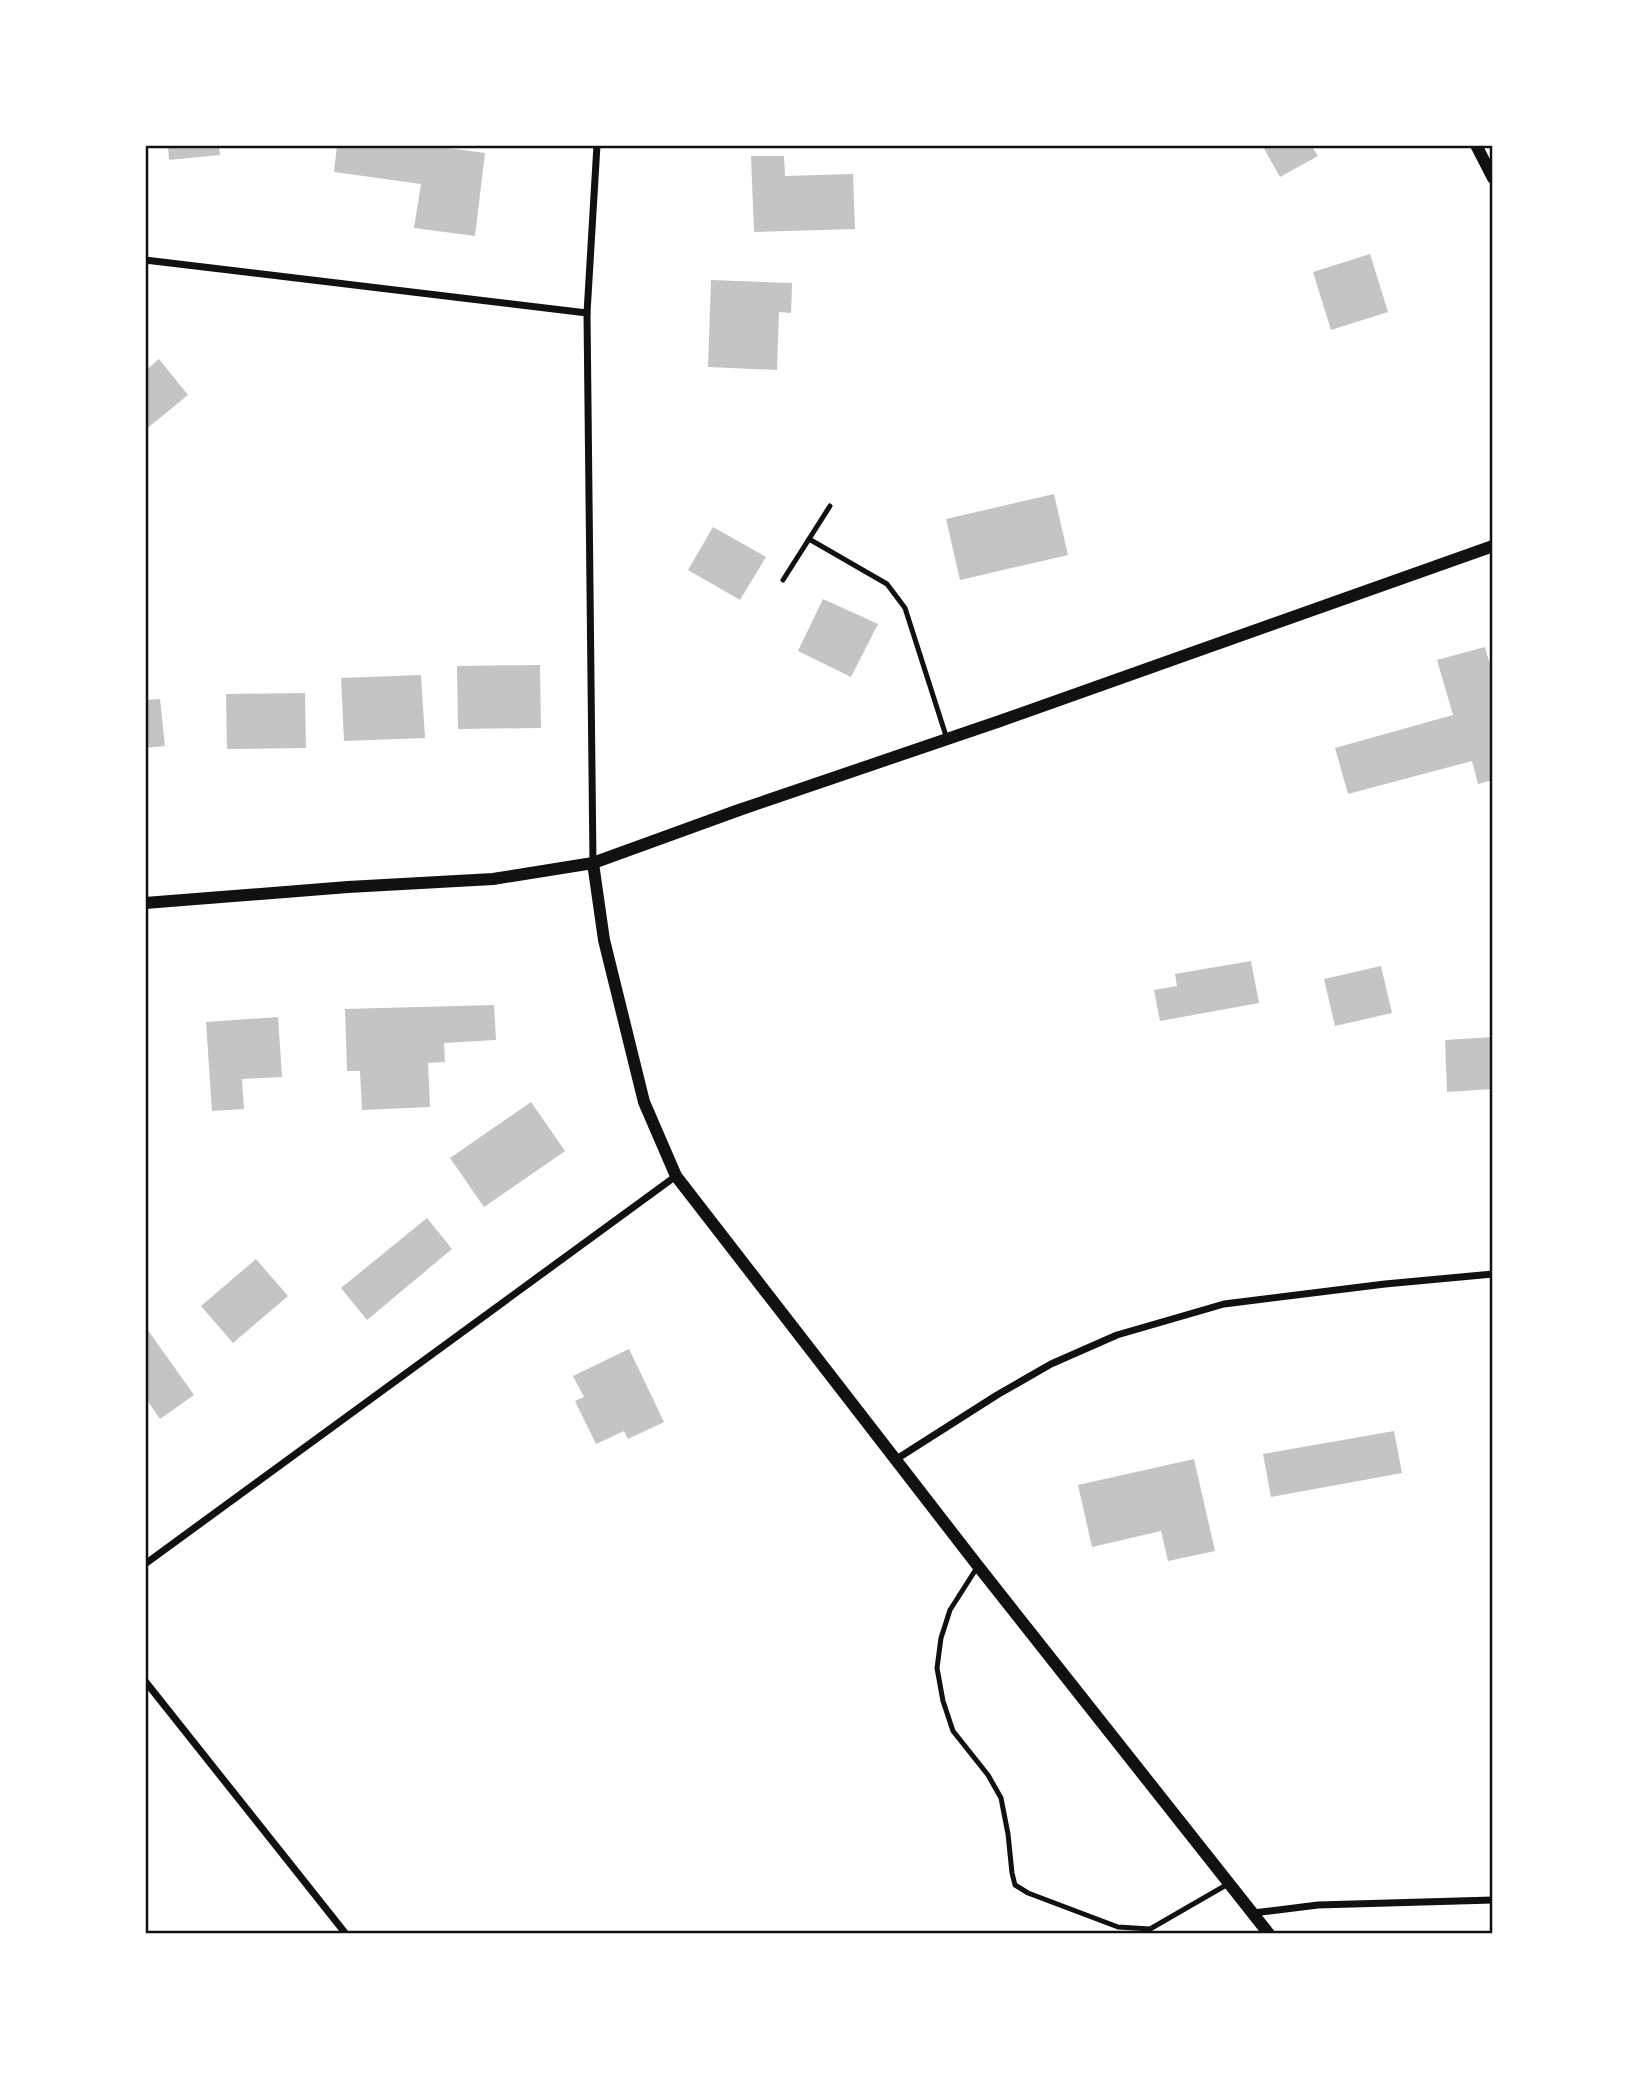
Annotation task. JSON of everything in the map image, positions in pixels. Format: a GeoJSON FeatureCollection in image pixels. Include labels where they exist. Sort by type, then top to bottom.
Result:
{"type":"FeatureCollection","features":[{"type":"Feature","properties":{"kind":"street"},"geometry":{"type":"LineString","coordinates":[[597,145],[587,313],[593,863],[604,940],[644,1102],[676,1176],[895,1460],[1269,1934]]}},
{"type":"Feature","properties":{"kind":"street"},"geometry":{"type":"LineString","coordinates":[[1476,145],[1493,178]]}},
{"type":"Feature","properties":{"kind":"street"},"geometry":{"type":"LineString","coordinates":[[145,260],[587,313]]}},
{"type":"Feature","properties":{"kind":"street"},"geometry":{"type":"LineString","coordinates":[[145,903],[493,879],[593,863],[1493,546]]}},
{"type":"Feature","properties":{"kind":"street"},"geometry":{"type":"LineString","coordinates":[[145,1564],[676,1176]]}},
{"type":"Feature","properties":{"kind":"street"},"geometry":{"type":"LineString","coordinates":[[895,1460],[1051,1364],[1117,1335],[1224,1304],[1493,1274]]}},
{"type":"Feature","properties":{"kind":"street"},"geometry":{"type":"LineString","coordinates":[[145,1681],[346,1934]]}},
{"type":"Feature","properties":{"kind":"street"},"geometry":{"type":"LineString","coordinates":[[1252,1913],[1318,1905],[1493,1900]]}},
{"type":"Feature","properties":{"kind":"lane"},"geometry":{"type":"LineString","coordinates":[[783,580],[830,506]]}},
{"type":"Feature","properties":{"kind":"lane"},"geometry":{"type":"LineString","coordinates":[[809,539],[887,584],[905,608],[947,739]]}},
{"type":"Feature","properties":{"kind":"lane"},"geometry":{"type":"LineString","coordinates":[[978,1566],[950,1610],[941,1638],[937,1668],[943,1701],[953,1731],[988,1775],[1000,1798],[1015,1885],[1028,1893],[1118,1927],[1150,1929],[1229,1883]]}},
{"type":"Feature","properties":{"kind":"building"},"geometry":{"type":"Polygon","coordinates":[[[168,145],[219,145],[220,155],[169,160],[168,145]]]}},
{"type":"Feature","properties":{"kind":"building"},"geometry":{"type":"Polygon","coordinates":[[[337,145],[426,145],[485,153],[475,236],[414,228],[421,184],[334,172],[337,145]]]}},
{"type":"Feature","properties":{"kind":"building"},"geometry":{"type":"Polygon","coordinates":[[[1262,145],[1311,145],[1318,156],[1280,177],[1262,145]]]}},
{"type":"Feature","properties":{"kind":"building"},"geometry":{"type":"Polygon","coordinates":[[[751,156],[784,156],[785,176],[853,174],[855,229],[754,232],[751,156]]]}},
{"type":"Feature","properties":{"kind":"building"},"geometry":{"type":"Polygon","coordinates":[[[1370,254],[1388,312],[1331,330],[1313,272],[1370,254]]]}},
{"type":"Feature","properties":{"kind":"building"},"geometry":{"type":"Polygon","coordinates":[[[711,280],[792,283],[791,313],[779,312],[777,370],[708,367],[711,280]]]}},
{"type":"Feature","properties":{"kind":"building"},"geometry":{"type":"Polygon","coordinates":[[[159,359],[188,395],[145,430],[145,371],[159,359]]]}},
{"type":"Feature","properties":{"kind":"building"},"geometry":{"type":"Polygon","coordinates":[[[1054,494],[1068,555],[960,580],[946,519],[1054,494]]]}},
{"type":"Feature","properties":{"kind":"building"},"geometry":{"type":"Polygon","coordinates":[[[713,527],[766,557],[740,600],[688,570],[713,527]]]}},
{"type":"Feature","properties":{"kind":"building"},"geometry":{"type":"Polygon","coordinates":[[[823,599],[878,624],[851,677],[798,651],[823,599]]]}},
{"type":"Feature","properties":{"kind":"building"},"geometry":{"type":"Polygon","coordinates":[[[1485,647],[1493,675],[1493,780],[1478,784],[1472,761],[1348,794],[1335,748],[1453,715],[1437,660],[1485,647]]]}},
{"type":"Feature","properties":{"kind":"building"},"geometry":{"type":"Polygon","coordinates":[[[540,665],[541,728],[458,729],[457,666],[540,665]]]}},
{"type":"Feature","properties":{"kind":"building"},"geometry":{"type":"Polygon","coordinates":[[[421,675],[425,738],[344,741],[341,678],[421,675]]]}},
{"type":"Feature","properties":{"kind":"building"},"geometry":{"type":"Polygon","coordinates":[[[305,693],[306,748],[227,749],[226,694],[305,693]]]}},
{"type":"Feature","properties":{"kind":"building"},"geometry":{"type":"Polygon","coordinates":[[[160,699],[165,746],[145,748],[145,700],[160,699]]]}},
{"type":"Feature","properties":{"kind":"building"},"geometry":{"type":"Polygon","coordinates":[[[1251,961],[1259,1003],[1160,1021],[1154,990],[1177,986],[1175,974],[1251,961]]]}},
{"type":"Feature","properties":{"kind":"building"},"geometry":{"type":"Polygon","coordinates":[[[1381,966],[1392,1013],[1335,1026],[1324,979],[1381,966]]]}},
{"type":"Feature","properties":{"kind":"building"},"geometry":{"type":"Polygon","coordinates":[[[494,1005],[496,1040],[444,1043],[445,1062],[428,1063],[430,1107],[362,1110],[360,1071],[347,1071],[345,1009],[494,1005]]]}},
{"type":"Feature","properties":{"kind":"building"},"geometry":{"type":"Polygon","coordinates":[[[278,1017],[282,1077],[242,1079],[244,1109],[212,1111],[206,1022],[278,1017]]]}},
{"type":"Feature","properties":{"kind":"building"},"geometry":{"type":"Polygon","coordinates":[[[1493,1037],[1493,1089],[1447,1092],[1445,1040],[1493,1037]]]}},
{"type":"Feature","properties":{"kind":"building"},"geometry":{"type":"Polygon","coordinates":[[[531,1102],[565,1151],[484,1207],[450,1158],[531,1102]]]}},
{"type":"Feature","properties":{"kind":"building"},"geometry":{"type":"Polygon","coordinates":[[[427,1218],[452,1249],[367,1320],[341,1288],[427,1218]]]}},
{"type":"Feature","properties":{"kind":"building"},"geometry":{"type":"Polygon","coordinates":[[[256,1259],[288,1296],[233,1343],[201,1306],[256,1259]]]}},
{"type":"Feature","properties":{"kind":"building"},"geometry":{"type":"Polygon","coordinates":[[[145,1326],[194,1395],[160,1419],[145,1397],[145,1326]]]}},
{"type":"Feature","properties":{"kind":"building"},"geometry":{"type":"Polygon","coordinates":[[[629,1349],[664,1422],[628,1439],[624,1431],[596,1444],[575,1401],[584,1397],[573,1376],[629,1349]]]}},
{"type":"Feature","properties":{"kind":"building"},"geometry":{"type":"Polygon","coordinates":[[[1394,1431],[1402,1473],[1271,1497],[1263,1454],[1394,1431]]]}},
{"type":"Feature","properties":{"kind":"building"},"geometry":{"type":"Polygon","coordinates":[[[1194,1459],[1215,1551],[1168,1561],[1161,1531],[1092,1547],[1078,1485],[1194,1459]]]}}]}
